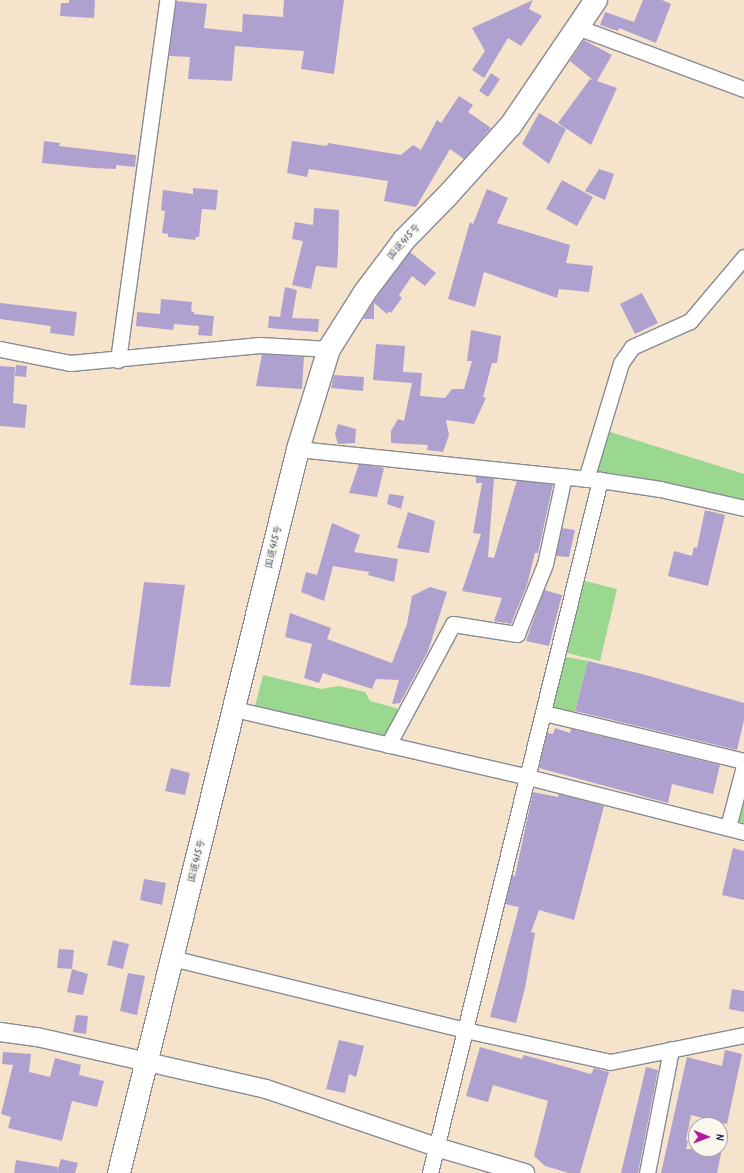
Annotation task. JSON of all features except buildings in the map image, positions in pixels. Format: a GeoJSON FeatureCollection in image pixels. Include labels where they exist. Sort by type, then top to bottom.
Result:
{"type":"FeatureCollection","features":[{"type":"Feature","properties":{"kind":"highway","name":"国道415号"},"geometry":{"type":"LineString","coordinates":[[119,1173],[298,449],[329,349],[364,292],[404,240],[448,195],[511,125],[596,0]]}},
{"type":"Feature","properties":{"kind":"street"},"geometry":{"type":"LineString","coordinates":[[118,360],[167,0]]}},
{"type":"Feature","properties":{"kind":"street"},"geometry":{"type":"LineString","coordinates":[[577,28],[744,89]]}},
{"type":"Feature","properties":{"kind":"street"},"geometry":{"type":"LineString","coordinates":[[430,1173],[544,713],[593,479],[621,363],[632,347],[690,321],[744,257]]}},
{"type":"Feature","properties":{"kind":"street"},"geometry":{"type":"LineString","coordinates":[[0,349],[70,363],[118,360],[260,345],[329,349]]}},
{"type":"Feature","properties":{"kind":"street"},"geometry":{"type":"LineString","coordinates":[[298,449],[593,479],[660,489],[744,508]]}},
{"type":"Feature","properties":{"kind":"street"},"geometry":{"type":"LineString","coordinates":[[388,745],[453,624],[517,634],[545,564],[564,476]]}},
{"type":"Feature","properties":{"kind":"street"},"geometry":{"type":"LineString","coordinates":[[234,709],[528,777],[744,832]]}},
{"type":"Feature","properties":{"kind":"street"},"geometry":{"type":"LineString","coordinates":[[544,713],[744,761]]}},
{"type":"Feature","properties":{"kind":"street"},"geometry":{"type":"LineString","coordinates":[[728,827],[744,766]]}},
{"type":"Feature","properties":{"kind":"street"},"geometry":{"type":"LineString","coordinates":[[172,958],[465,1030],[610,1062],[744,1035]]}},
{"type":"Feature","properties":{"kind":"street"},"geometry":{"type":"LineString","coordinates":[[0,1032],[37,1037],[266,1089],[436,1147],[525,1173]]}},
{"type":"Feature","properties":{"kind":"street"},"geometry":{"type":"LineString","coordinates":[[647,1173],[671,1049]]}},
{"type":"Feature","properties":{"kind":"green space"},"geometry":{"type":"Polygon","coordinates":[[[604,430],[744,474],[744,501],[675,484],[593,475],[604,430]]]}},
{"type":"Feature","properties":{"kind":"green space"},"geometry":{"type":"Polygon","coordinates":[[[581,580],[617,589],[600,661],[563,652],[581,580]]]}},
{"type":"Feature","properties":{"kind":"green space"},"geometry":{"type":"Polygon","coordinates":[[[561,656],[588,661],[574,714],[549,709],[561,656]]]}},
{"type":"Feature","properties":{"kind":"green space"},"geometry":{"type":"Polygon","coordinates":[[[263,675],[321,689],[339,686],[365,692],[370,701],[396,708],[401,714],[387,741],[254,710],[263,675]]]}},
{"type":"Feature","properties":{"kind":"green space"},"geometry":{"type":"Polygon","coordinates":[[[744,796],[744,823],[738,822],[744,796]]]}}]}
